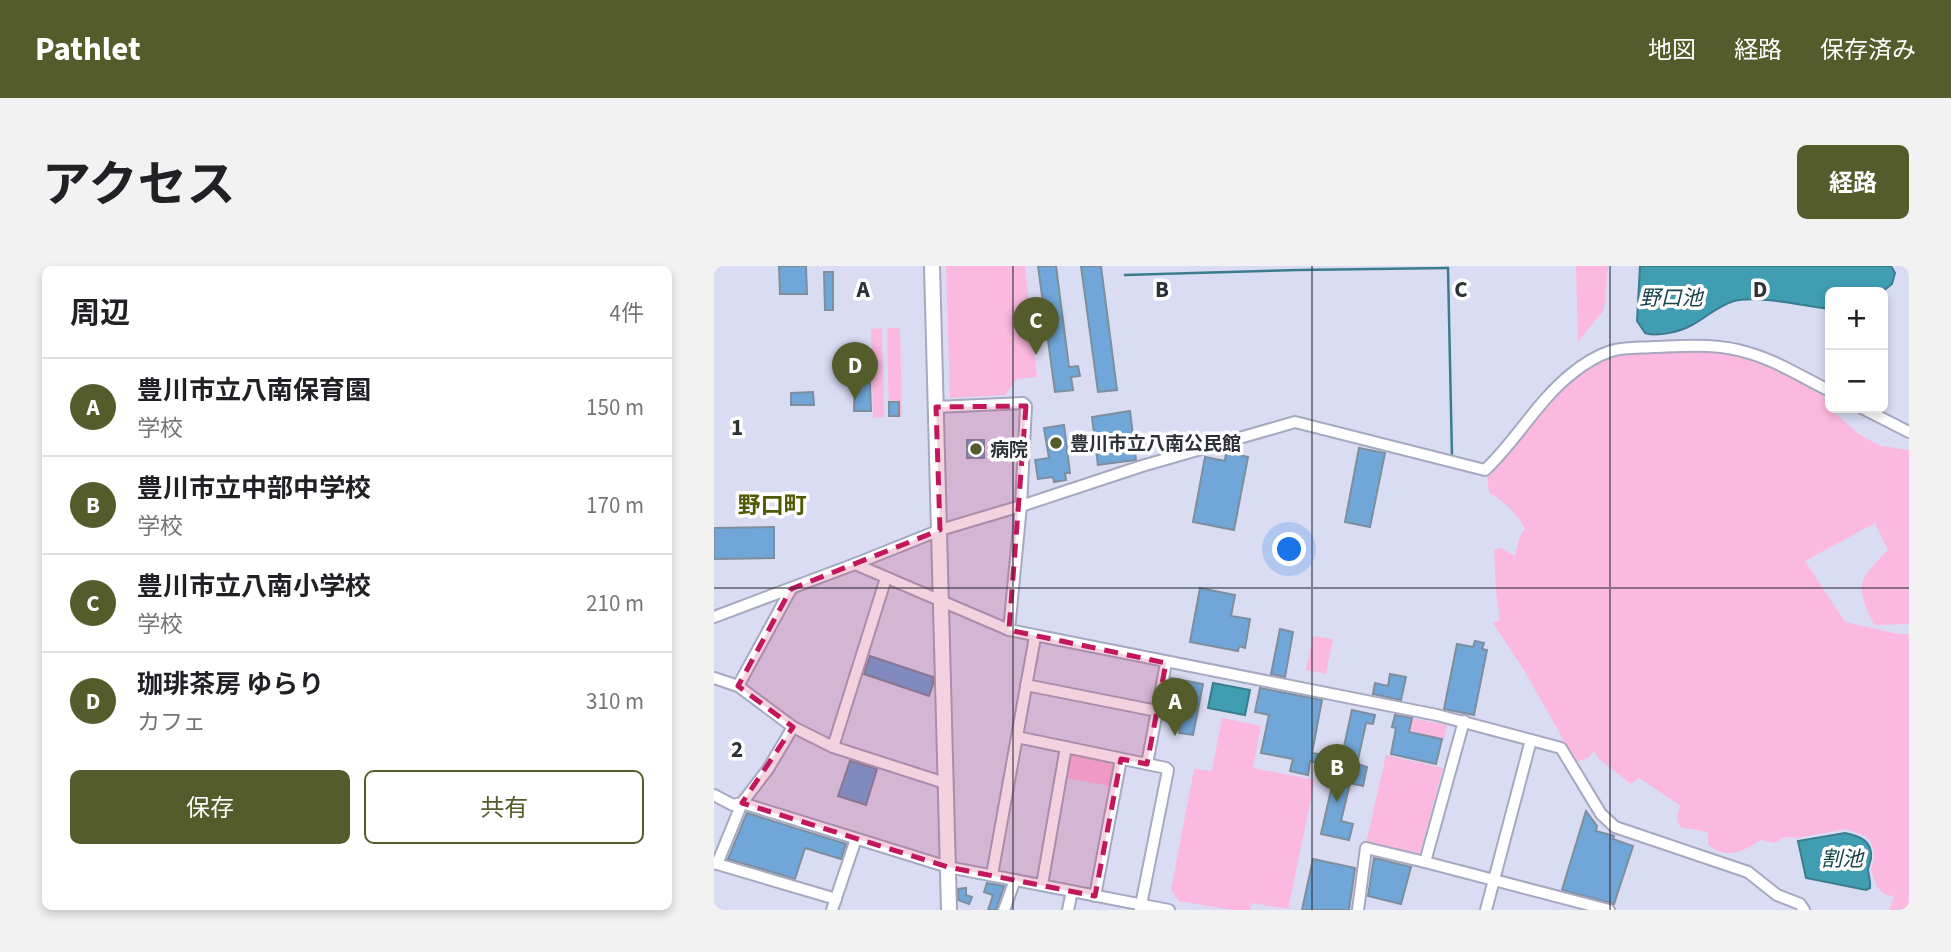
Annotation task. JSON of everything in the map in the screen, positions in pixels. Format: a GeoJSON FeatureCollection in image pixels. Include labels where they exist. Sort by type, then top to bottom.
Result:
{"type":"FeatureCollection","features":[{"type":"Feature","properties":{"kind":"street"},"geometry":{"type":"LineString","coordinates":[[932,266],[949,910]]}},
{"type":"Feature","properties":{"kind":"street"},"geometry":{"type":"LineString","coordinates":[[714,617],[940,530],[1142,466],[1295,422],[1485,470],[1541,402],[1570,375],[1598,356],[1627,348],[1709,345],[1728,348],[1751,353],[1825,388]]}},
{"type":"Feature","properties":{"kind":"street"},"geometry":{"type":"LineString","coordinates":[[936,407],[1023,403],[1026,406],[1021,506],[1009,630]]}},
{"type":"Feature","properties":{"kind":"street"},"geometry":{"type":"LineString","coordinates":[[1872,413],[1909,432]]}},
{"type":"Feature","properties":{"kind":"street"},"geometry":{"type":"LineString","coordinates":[[855,564],[1009,630],[1464,721],[1561,748],[1601,814],[1615,827],[1748,872],[1784,899],[1800,904],[1804,910]]}},
{"type":"Feature","properties":{"kind":"street"},"geometry":{"type":"LineString","coordinates":[[833,747],[886,578]]}},
{"type":"Feature","properties":{"kind":"street"},"geometry":{"type":"LineString","coordinates":[[738,686],[791,589]]}},
{"type":"Feature","properties":{"kind":"street"},"geometry":{"type":"LineString","coordinates":[[992,875],[1035,636]]}},
{"type":"Feature","properties":{"kind":"street"},"geometry":{"type":"LineString","coordinates":[[1147,764],[1166,663]]}},
{"type":"Feature","properties":{"kind":"street"},"geometry":{"type":"LineString","coordinates":[[714,678],[738,686],[793,727],[833,747],[945,783]]}},
{"type":"Feature","properties":{"kind":"street"},"geometry":{"type":"LineString","coordinates":[[1026,685],[1157,711]]}},
{"type":"Feature","properties":{"kind":"street"},"geometry":{"type":"LineString","coordinates":[[1425,862],[1464,721]]}},
{"type":"Feature","properties":{"kind":"street"},"geometry":{"type":"LineString","coordinates":[[793,727],[768,769],[742,803],[716,864],[834,905],[856,839]]}},
{"type":"Feature","properties":{"kind":"street"},"geometry":{"type":"LineString","coordinates":[[1017,737],[1168,770],[1141,907]]}},
{"type":"Feature","properties":{"kind":"street"},"geometry":{"type":"LineString","coordinates":[[1486,910],[1531,740]]}},
{"type":"Feature","properties":{"kind":"street"},"geometry":{"type":"LineString","coordinates":[[1042,885],[1066,747]]}},
{"type":"Feature","properties":{"kind":"street"},"geometry":{"type":"LineString","coordinates":[[1095,896],[1121,758]]}},
{"type":"Feature","properties":{"kind":"street"},"geometry":{"type":"LineString","coordinates":[[714,795],[733,805],[742,803],[948,867],[1141,907],[1169,910]]}},
{"type":"Feature","properties":{"kind":"street"},"geometry":{"type":"LineString","coordinates":[[1358,910],[1366,848],[1609,910]]}},
{"type":"Feature","properties":{"kind":"street"},"geometry":{"type":"LineString","coordinates":[[1004,910],[1015,880]]}},
{"type":"Feature","properties":{"kind":"street"},"geometry":{"type":"LineString","coordinates":[[1068,910],[1072,891]]}},
{"type":"Feature","properties":{"kind":"highlighted area"},"geometry":{"type":"Polygon","coordinates":[[[1026,406],[1009,630],[1166,663],[1147,764],[1121,759],[1095,896],[948,867],[742,803],[793,727],[738,686],[791,589],[940,530],[936,407],[1026,406]]]}},
{"type":"Feature","properties":{"kind":"shaded area"},"geometry":{"type":"Polygon","coordinates":[[[946,266],[1025,266],[1037,377],[1017,379],[1005,395],[950,398],[946,266]]]}},
{"type":"Feature","properties":{"kind":"shaded area"},"geometry":{"type":"Polygon","coordinates":[[[1576,266],[1608,266],[1604,310],[1578,342],[1576,266]]]}},
{"type":"Feature","properties":{"kind":"shaded area"},"geometry":{"type":"Polygon","coordinates":[[[882,328],[884,417],[873,418],[871,329],[882,328]]]}},
{"type":"Feature","properties":{"kind":"shaded area"},"geometry":{"type":"Polygon","coordinates":[[[887,328],[900,328],[902,417],[889,417],[887,328]]]}},
{"type":"Feature","properties":{"kind":"shaded area"},"geometry":{"type":"Polygon","coordinates":[[[1688,350],[1737,354],[1759,361],[1822,393],[1825,413],[1835,413],[1860,435],[1881,446],[1909,450],[1909,624],[1874,625],[1864,601],[1862,584],[1865,577],[1888,550],[1875,523],[1805,561],[1845,622],[1909,634],[1909,910],[1889,910],[1894,897],[1883,893],[1877,887],[1871,870],[1873,849],[1870,840],[1863,835],[1846,829],[1797,838],[1785,837],[1775,843],[1761,840],[1741,851],[1720,852],[1708,844],[1708,832],[1680,827],[1677,816],[1681,806],[1639,778],[1631,784],[1599,759],[1594,751],[1588,758],[1576,762],[1524,670],[1493,623],[1500,620],[1494,550],[1501,548],[1515,556],[1520,536],[1525,529],[1510,508],[1489,493],[1487,473],[1531,420],[1565,386],[1603,361],[1624,355],[1688,350]]]}},
{"type":"Feature","properties":{"kind":"shaded area"},"geometry":{"type":"Polygon","coordinates":[[[1313,636],[1333,639],[1326,674],[1306,670],[1313,636]]]}},
{"type":"Feature","properties":{"kind":"shaded area"},"geometry":{"type":"Polygon","coordinates":[[[1222,718],[1261,726],[1253,768],[1315,780],[1288,909],[1252,903],[1250,910],[1233,910],[1179,901],[1171,890],[1194,769],[1212,771],[1222,718]]]}},
{"type":"Feature","properties":{"kind":"shaded area"},"geometry":{"type":"Polygon","coordinates":[[[1412,718],[1447,725],[1444,739],[1409,731],[1412,718]]]}},
{"type":"Feature","properties":{"kind":"shaded area"},"geometry":{"type":"Polygon","coordinates":[[[1073,753],[1111,761],[1110,765],[1114,766],[1110,786],[1066,778],[1070,755],[1073,753]]]}},
{"type":"Feature","properties":{"kind":"shaded area"},"geometry":{"type":"Polygon","coordinates":[[[1386,755],[1443,768],[1419,856],[1366,843],[1386,755]]]}},
{"type":"Feature","properties":{"kind":"water","name":"野口池"},"geometry":{"type":"Polygon","coordinates":[[[1640,266],[1891,266],[1895,273],[1892,284],[1888,287],[1825,287],[1825,308],[1744,299],[1722,306],[1687,328],[1668,333],[1645,333],[1637,321],[1640,266]]]}},
{"type":"Feature","properties":{"kind":"water"},"geometry":{"type":"Polygon","coordinates":[[[1213,683],[1250,690],[1245,715],[1208,708],[1213,683]]]}},
{"type":"Feature","properties":{"kind":"water","name":"割池"},"geometry":{"type":"Polygon","coordinates":[[[1845,833],[1860,838],[1870,847],[1870,888],[1866,890],[1806,878],[1798,841],[1845,833]]]}},
{"type":"Feature","properties":{"kind":"building"},"geometry":{"type":"Polygon","coordinates":[[[779,266],[806,266],[807,294],[780,294],[779,266]]]}},
{"type":"Feature","properties":{"kind":"building"},"geometry":{"type":"Polygon","coordinates":[[[1038,266],[1056,266],[1069,367],[1078,366],[1080,376],[1071,377],[1073,390],[1055,392],[1038,266]]]}},
{"type":"Feature","properties":{"kind":"building"},"geometry":{"type":"Polygon","coordinates":[[[1081,266],[1101,266],[1117,390],[1098,392],[1081,266]]]}},
{"type":"Feature","properties":{"kind":"building"},"geometry":{"type":"Polygon","coordinates":[[[824,272],[833,272],[833,310],[825,310],[824,272]]]}},
{"type":"Feature","properties":{"kind":"building"},"geometry":{"type":"Polygon","coordinates":[[[869,354],[871,411],[854,411],[855,372],[839,373],[839,357],[869,354]]]}},
{"type":"Feature","properties":{"kind":"building"},"geometry":{"type":"Polygon","coordinates":[[[813,392],[814,405],[791,405],[791,393],[813,392]]]}},
{"type":"Feature","properties":{"kind":"building"},"geometry":{"type":"Polygon","coordinates":[[[889,402],[899,402],[899,416],[889,416],[889,402]]]}},
{"type":"Feature","properties":{"kind":"building"},"geometry":{"type":"Polygon","coordinates":[[[1130,411],[1136,460],[1098,465],[1092,417],[1130,411]]]}},
{"type":"Feature","properties":{"kind":"building","name":"豊川市立八南公民館"},"geometry":{"type":"Polygon","coordinates":[[[1064,425],[1070,473],[1065,473],[1066,480],[1054,482],[1053,477],[1038,479],[1035,460],[1049,458],[1044,428],[1064,425]]]}},
{"type":"Feature","properties":{"kind":"building","name":"病院"},"geometry":{"type":"Polygon","coordinates":[[[967,440],[984,440],[984,458],[967,458],[967,440]]]}},
{"type":"Feature","properties":{"kind":"building"},"geometry":{"type":"Polygon","coordinates":[[[1359,448],[1385,453],[1370,527],[1345,522],[1359,448]]]}},
{"type":"Feature","properties":{"kind":"building"},"geometry":{"type":"Polygon","coordinates":[[[1226,452],[1248,457],[1234,530],[1193,522],[1205,457],[1225,461],[1226,452]]]}},
{"type":"Feature","properties":{"kind":"building"},"geometry":{"type":"Polygon","coordinates":[[[774,527],[774,558],[714,559],[714,528],[774,527]]]}},
{"type":"Feature","properties":{"kind":"building"},"geometry":{"type":"Polygon","coordinates":[[[1200,588],[1235,595],[1231,616],[1250,619],[1245,648],[1239,646],[1238,651],[1190,642],[1200,588]]]}},
{"type":"Feature","properties":{"kind":"building"},"geometry":{"type":"Polygon","coordinates":[[[1280,629],[1293,632],[1285,677],[1271,674],[1280,629]]]}},
{"type":"Feature","properties":{"kind":"building"},"geometry":{"type":"Polygon","coordinates":[[[1475,641],[1484,643],[1482,649],[1487,650],[1474,715],[1444,709],[1457,644],[1473,647],[1475,641]]]}},
{"type":"Feature","properties":{"kind":"building"},"geometry":{"type":"Polygon","coordinates":[[[870,656],[933,677],[929,696],[864,674],[870,656]]]}},
{"type":"Feature","properties":{"kind":"building"},"geometry":{"type":"Polygon","coordinates":[[[1390,674],[1406,677],[1401,700],[1373,694],[1375,683],[1388,686],[1390,674]]]}},
{"type":"Feature","properties":{"kind":"building"},"geometry":{"type":"Polygon","coordinates":[[[1171,678],[1203,684],[1193,735],[1179,733],[1186,696],[1168,693],[1171,678]]]}},
{"type":"Feature","properties":{"kind":"building"},"geometry":{"type":"Polygon","coordinates":[[[1260,688],[1322,700],[1312,753],[1319,754],[1317,763],[1310,761],[1308,775],[1290,771],[1293,759],[1261,753],[1269,715],[1255,712],[1260,688]]]}},
{"type":"Feature","properties":{"kind":"building"},"geometry":{"type":"Polygon","coordinates":[[[1352,710],[1375,715],[1373,724],[1366,723],[1357,764],[1367,767],[1363,786],[1350,783],[1341,821],[1353,824],[1349,840],[1321,834],[1352,710]]]}},
{"type":"Feature","properties":{"kind":"building"},"geometry":{"type":"Polygon","coordinates":[[[1395,715],[1412,718],[1409,732],[1442,739],[1436,764],[1391,754],[1396,728],[1392,727],[1395,715]]]}},
{"type":"Feature","properties":{"kind":"building"},"geometry":{"type":"Polygon","coordinates":[[[850,761],[877,769],[866,805],[838,796],[850,761]]]}},
{"type":"Feature","properties":{"kind":"building"},"geometry":{"type":"Polygon","coordinates":[[[1586,811],[1597,826],[1596,831],[1614,836],[1613,839],[1633,846],[1614,904],[1562,890],[1586,811]]]}},
{"type":"Feature","properties":{"kind":"building"},"geometry":{"type":"Polygon","coordinates":[[[747,813],[846,844],[841,859],[805,848],[795,879],[728,859],[747,813]]]}},
{"type":"Feature","properties":{"kind":"building"},"geometry":{"type":"Polygon","coordinates":[[[1374,858],[1411,867],[1401,904],[1368,896],[1374,858]]]}},
{"type":"Feature","properties":{"kind":"building"},"geometry":{"type":"Polygon","coordinates":[[[1313,859],[1355,868],[1349,910],[1302,910],[1313,859]]]}},
{"type":"Feature","properties":{"kind":"building"},"geometry":{"type":"Polygon","coordinates":[[[987,883],[1004,886],[996,910],[988,910],[993,895],[984,892],[987,883]]]}},
{"type":"Feature","properties":{"kind":"building"},"geometry":{"type":"Polygon","coordinates":[[[966,888],[966,895],[972,897],[969,904],[958,900],[958,889],[966,888]]]}},
{"type":"Feature","properties":{"kind":"waterway"},"geometry":{"type":"LineString","coordinates":[[1448,268],[1452,457]]}},
{"type":"Feature","properties":{"kind":"waterway"},"geometry":{"type":"LineString","coordinates":[[1125,275],[1448,268]]}},
{"type":"Feature","properties":{"kind":"place","name":"豊川市立八南小学校"},"geometry":{"type":"Point","coordinates":[1036,355]}},
{"type":"Feature","properties":{"kind":"place","name":"珈琲茶房 ゆらり"},"geometry":{"type":"Point","coordinates":[855,400]}},
{"type":"Feature","properties":{"kind":"place","name":"豊川市立八南公民館"},"geometry":{"type":"Point","coordinates":[1056,443]}},
{"type":"Feature","properties":{"kind":"place","name":"病院"},"geometry":{"type":"Point","coordinates":[976,449]}},
{"type":"Feature","properties":{"kind":"place","name":"豊川市立八南保育園"},"geometry":{"type":"Point","coordinates":[1175,736]}},
{"type":"Feature","properties":{"kind":"place","name":"豊川市立中部中学校"},"geometry":{"type":"Point","coordinates":[1337,802]}},
{"type":"Feature","properties":{"kind":"district","name":"野口町"},"geometry":{"type":"Point","coordinates":[772,505]}}]}
